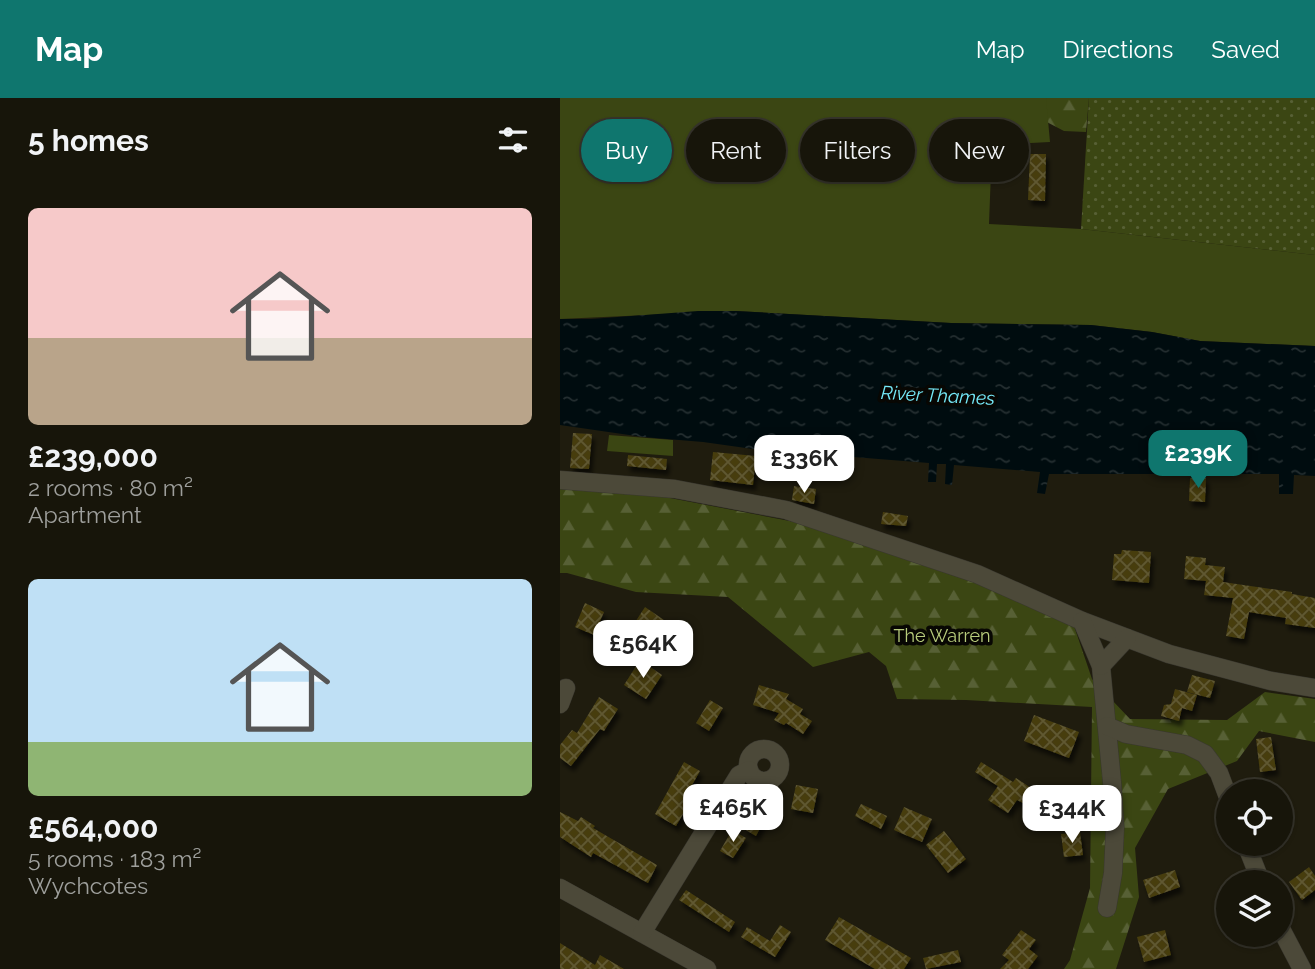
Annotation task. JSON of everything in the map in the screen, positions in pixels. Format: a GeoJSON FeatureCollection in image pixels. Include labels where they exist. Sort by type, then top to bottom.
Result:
{"type":"FeatureCollection","features":[{"type":"Feature","properties":{"kind":"street"},"geometry":{"type":"LineString","coordinates":[[560,480],[675,489],[786,510],[976,574],[1082,621],[1169,653],[1271,681],[1315,688]]}},
{"type":"Feature","properties":{"kind":"street"},"geometry":{"type":"LineString","coordinates":[[1082,621],[1101,666],[1107,726],[1115,828],[1113,873],[1107,908]]}},
{"type":"Feature","properties":{"kind":"street"},"geometry":{"type":"LineString","coordinates":[[1101,666],[1127,638]]}},
{"type":"Feature","properties":{"kind":"street"},"geometry":{"type":"LineString","coordinates":[[1107,726],[1126,734],[1187,745],[1205,754],[1221,779]]}},
{"type":"Feature","properties":{"kind":"street"},"geometry":{"type":"LineString","coordinates":[[642,933],[739,775],[749,770]]}},
{"type":"Feature","properties":{"kind":"street"},"geometry":{"type":"LineString","coordinates":[[560,888],[707,969]]}},
{"type":"Feature","properties":{"kind":"street"},"geometry":{"type":"LineString","coordinates":[[1290,947],[1302,969]]}},
{"type":"Feature","properties":{"kind":"green space"},"geometry":{"type":"Polygon","coordinates":[[[560,98],[1046,98],[1050,142],[1029,143],[1029,119],[929,119],[929,182],[991,182],[989,224],[1081,229],[1315,255],[1315,346],[1200,341],[1091,325],[951,323],[735,311],[560,319],[560,98]]]}},
{"type":"Feature","properties":{"kind":"green space"},"geometry":{"type":"Polygon","coordinates":[[[1041,98],[1089,98],[1086,132],[1064,131],[1041,119],[1041,98]]]}},
{"type":"Feature","properties":{"kind":"green space"},"geometry":{"type":"Polygon","coordinates":[[[1089,98],[1315,98],[1315,255],[1081,229],[1089,98]]]}},
{"type":"Feature","properties":{"kind":"green space"},"geometry":{"type":"Polygon","coordinates":[[[609,435],[673,440],[673,456],[607,451],[609,435]]]}},
{"type":"Feature","properties":{"kind":"green space","name":"The Warren"},"geometry":{"type":"Polygon","coordinates":[[[560,489],[644,493],[795,522],[968,577],[1074,626],[1092,679],[1130,719],[1227,720],[1265,692],[1315,699],[1315,742],[1259,731],[1237,761],[1168,789],[1135,848],[1139,897],[1116,969],[1064,969],[1070,960],[1090,888],[1092,707],[897,699],[886,666],[869,652],[813,667],[728,597],[636,592],[560,573],[560,489]]]}},
{"type":"Feature","properties":{"kind":"water","name":"River Thames"},"geometry":{"type":"Polygon","coordinates":[[[698,311],[951,323],[1091,325],[1200,341],[1315,346],[1315,476],[1294,475],[1293,494],[1279,494],[1279,474],[1049,474],[1045,494],[1037,493],[1040,472],[954,465],[952,485],[945,484],[946,464],[937,464],[936,482],[928,482],[929,463],[784,449],[780,474],[766,472],[769,447],[764,446],[760,450],[560,425],[560,319],[698,311]]]}},
{"type":"Feature","properties":{"kind":"building"},"geometry":{"type":"Polygon","coordinates":[[[1030,154],[1046,154],[1045,201],[1028,200],[1030,154]]]}},
{"type":"Feature","properties":{"kind":"building"},"geometry":{"type":"Polygon","coordinates":[[[573,433],[592,434],[589,469],[570,468],[573,433]]]}},
{"type":"Feature","properties":{"kind":"building"},"geometry":{"type":"Polygon","coordinates":[[[713,452],[756,456],[753,485],[710,480],[713,452]]]}},
{"type":"Feature","properties":{"kind":"building"},"geometry":{"type":"Polygon","coordinates":[[[628,455],[667,459],[666,470],[627,466],[628,455]]]}},
{"type":"Feature","properties":{"kind":"building"},"geometry":{"type":"Polygon","coordinates":[[[1190,478],[1206,478],[1205,502],[1189,501],[1190,478]]]}},
{"type":"Feature","properties":{"kind":"building"},"geometry":{"type":"Polygon","coordinates":[[[794,486],[816,489],[814,504],[792,500],[794,486]]]}},
{"type":"Feature","properties":{"kind":"building"},"geometry":{"type":"Polygon","coordinates":[[[883,512],[908,516],[906,526],[881,524],[883,512]]]}},
{"type":"Feature","properties":{"kind":"building"},"geometry":{"type":"Polygon","coordinates":[[[1122,550],[1151,552],[1149,583],[1112,580],[1114,554],[1121,554],[1122,550]]]}},
{"type":"Feature","properties":{"kind":"building"},"geometry":{"type":"Polygon","coordinates":[[[1186,556],[1206,558],[1205,565],[1225,567],[1223,582],[1315,598],[1315,628],[1285,624],[1286,618],[1249,612],[1244,639],[1226,636],[1233,598],[1204,595],[1206,581],[1184,579],[1186,556]]]}},
{"type":"Feature","properties":{"kind":"building"},"geometry":{"type":"Polygon","coordinates":[[[585,603],[604,612],[594,635],[575,627],[585,603]]]}},
{"type":"Feature","properties":{"kind":"building"},"geometry":{"type":"Polygon","coordinates":[[[645,607],[664,620],[646,645],[628,633],[645,607]]]}},
{"type":"Feature","properties":{"kind":"building"},"geometry":{"type":"Polygon","coordinates":[[[640,660],[662,675],[646,699],[624,685],[640,660]]]}},
{"type":"Feature","properties":{"kind":"building"},"geometry":{"type":"Polygon","coordinates":[[[1192,675],[1215,681],[1210,698],[1187,692],[1192,675]]]}},
{"type":"Feature","properties":{"kind":"building"},"geometry":{"type":"Polygon","coordinates":[[[759,685],[789,694],[786,699],[803,709],[800,714],[812,721],[803,734],[786,723],[784,725],[774,720],[779,713],[753,705],[759,685]]]}},
{"type":"Feature","properties":{"kind":"building"},"geometry":{"type":"Polygon","coordinates":[[[1175,689],[1197,695],[1192,711],[1182,708],[1179,721],[1161,716],[1164,705],[1171,704],[1175,689]]]}},
{"type":"Feature","properties":{"kind":"building"},"geometry":{"type":"Polygon","coordinates":[[[599,697],[618,709],[604,731],[600,729],[571,766],[560,758],[560,745],[572,730],[577,733],[599,697]]]}},
{"type":"Feature","properties":{"kind":"building"},"geometry":{"type":"Polygon","coordinates":[[[710,700],[723,708],[709,731],[696,723],[710,700]]]}},
{"type":"Feature","properties":{"kind":"building"},"geometry":{"type":"Polygon","coordinates":[[[1034,715],[1079,732],[1069,758],[1024,741],[1034,715]]]}},
{"type":"Feature","properties":{"kind":"building"},"geometry":{"type":"Polygon","coordinates":[[[1271,737],[1276,770],[1260,772],[1256,739],[1271,737]]]}},
{"type":"Feature","properties":{"kind":"building"},"geometry":{"type":"Polygon","coordinates":[[[684,762],[700,771],[683,801],[689,804],[676,826],[655,814],[684,762]]]}},
{"type":"Feature","properties":{"kind":"building"},"geometry":{"type":"Polygon","coordinates":[[[981,762],[1013,782],[1016,778],[1034,790],[1025,804],[1017,800],[1008,813],[988,800],[998,786],[975,772],[981,762]]]}},
{"type":"Feature","properties":{"kind":"building"},"geometry":{"type":"Polygon","coordinates":[[[796,785],[818,789],[813,813],[791,809],[796,785]]]}},
{"type":"Feature","properties":{"kind":"building"},"geometry":{"type":"Polygon","coordinates":[[[757,804],[769,811],[756,836],[744,829],[757,804]]]}},
{"type":"Feature","properties":{"kind":"building"},"geometry":{"type":"Polygon","coordinates":[[[861,804],[887,816],[881,829],[855,816],[861,804]]]}},
{"type":"Feature","properties":{"kind":"building"},"geometry":{"type":"Polygon","coordinates":[[[904,807],[932,819],[922,842],[894,830],[904,807]]]}},
{"type":"Feature","properties":{"kind":"building"},"geometry":{"type":"Polygon","coordinates":[[[560,812],[578,821],[581,817],[595,826],[593,828],[657,865],[648,883],[593,853],[591,857],[560,837],[560,812]]]}},
{"type":"Feature","properties":{"kind":"building"},"geometry":{"type":"Polygon","coordinates":[[[732,830],[746,838],[733,858],[720,851],[732,830]]]}},
{"type":"Feature","properties":{"kind":"building"},"geometry":{"type":"Polygon","coordinates":[[[944,831],[966,859],[948,873],[926,845],[944,831]]]}},
{"type":"Feature","properties":{"kind":"building"},"geometry":{"type":"Polygon","coordinates":[[[1080,832],[1083,855],[1064,857],[1061,834],[1080,832]]]}},
{"type":"Feature","properties":{"kind":"building"},"geometry":{"type":"Polygon","coordinates":[[[1309,867],[1315,876],[1315,890],[1302,900],[1293,888],[1293,879],[1309,867]]]}},
{"type":"Feature","properties":{"kind":"building"},"geometry":{"type":"Polygon","coordinates":[[[1175,870],[1180,887],[1149,898],[1143,880],[1175,870]]]}},
{"type":"Feature","properties":{"kind":"building"},"geometry":{"type":"Polygon","coordinates":[[[686,890],[735,922],[729,932],[679,900],[686,890]]]}},
{"type":"Feature","properties":{"kind":"building"},"geometry":{"type":"Polygon","coordinates":[[[839,917],[911,958],[904,969],[875,969],[825,940],[839,917]]]}},
{"type":"Feature","properties":{"kind":"building"},"geometry":{"type":"Polygon","coordinates":[[[780,925],[791,932],[775,957],[741,937],[747,927],[770,941],[780,925]]]}},
{"type":"Feature","properties":{"kind":"building"},"geometry":{"type":"Polygon","coordinates":[[[1021,930],[1036,940],[1029,949],[1038,956],[1028,969],[1000,969],[1009,960],[1002,955],[1021,930]]]}},
{"type":"Feature","properties":{"kind":"building"},"geometry":{"type":"Polygon","coordinates":[[[1165,930],[1171,955],[1144,962],[1137,937],[1165,930]]]}},
{"type":"Feature","properties":{"kind":"building"},"geometry":{"type":"Polygon","coordinates":[[[560,943],[595,965],[600,955],[624,969],[560,969],[560,943]]]}},
{"type":"Feature","properties":{"kind":"building"},"geometry":{"type":"Polygon","coordinates":[[[958,950],[961,962],[926,969],[923,958],[958,950]]]}}]}
